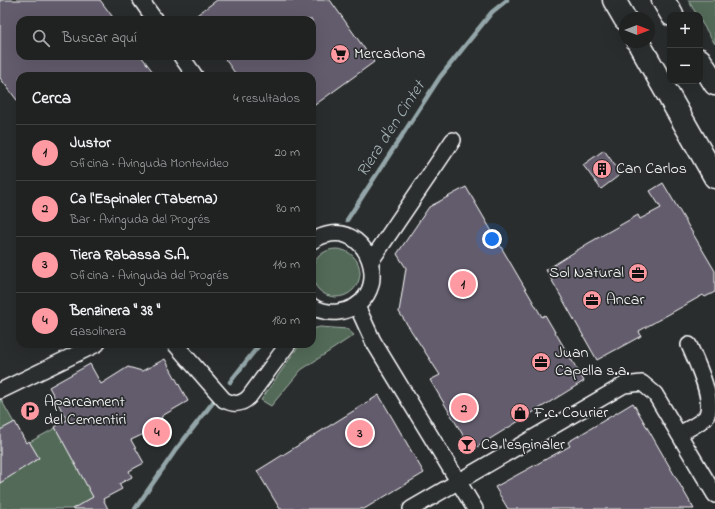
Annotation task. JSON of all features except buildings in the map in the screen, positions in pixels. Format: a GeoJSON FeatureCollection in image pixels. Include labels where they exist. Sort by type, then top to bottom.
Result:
{"type":"FeatureCollection","features":[{"type":"Feature","properties":{"kind":"highway"},"geometry":{"type":"LineString","coordinates":[[614,0],[621,12]]}},
{"type":"Feature","properties":{"kind":"highway"},"geometry":{"type":"LineString","coordinates":[[663,0],[670,12]]}},
{"type":"Feature","properties":{"kind":"highway"},"geometry":{"type":"LineString","coordinates":[[641,48],[715,177]]}},
{"type":"Feature","properties":{"kind":"highway"},"geometry":{"type":"LineString","coordinates":[[703,65],[715,84]]}},
{"type":"Feature","properties":{"kind":"street"},"geometry":{"type":"LineString","coordinates":[[141,0],[152,16]]}},
{"type":"Feature","properties":{"kind":"street"},"geometry":{"type":"LineString","coordinates":[[185,60],[192,72]]}},
{"type":"Feature","properties":{"kind":"street"},"geometry":{"type":"LineString","coordinates":[[372,261],[453,140]]}},
{"type":"Feature","properties":{"kind":"street"},"geometry":{"type":"LineString","coordinates":[[316,239],[326,235],[346,236],[361,245],[372,261],[373,276],[370,290],[357,306],[346,311],[333,313],[316,309]]}},
{"type":"Feature","properties":{"kind":"street"},"geometry":{"type":"LineString","coordinates":[[357,306],[373,341],[475,509]]}},
{"type":"Feature","properties":{"kind":"street"},"geometry":{"type":"LineString","coordinates":[[679,434],[706,418],[712,407],[712,396],[689,345]]}},
{"type":"Feature","properties":{"kind":"street"},"geometry":{"type":"LineString","coordinates":[[0,390],[89,348]]}},
{"type":"Feature","properties":{"kind":"street"},"geometry":{"type":"LineString","coordinates":[[178,348],[224,400],[232,404],[244,402],[249,398],[285,348]]}},
{"type":"Feature","properties":{"kind":"street"},"geometry":{"type":"LineString","coordinates":[[411,509],[624,385],[642,383],[655,394],[715,495]]}},
{"type":"Feature","properties":{"kind":"green space"},"geometry":{"type":"Polygon","coordinates":[[[688,0],[715,0],[715,44],[703,25],[703,12],[695,12],[688,0]]]}},
{"type":"Feature","properties":{"kind":"green space"},"geometry":{"type":"Polygon","coordinates":[[[331,249],[341,249],[349,253],[356,260],[360,268],[360,278],[356,286],[349,293],[341,297],[331,297],[323,293],[316,286],[316,260],[323,253],[331,249]]]}},
{"type":"Feature","properties":{"kind":"green space"},"geometry":{"type":"Polygon","coordinates":[[[316,328],[347,329],[354,335],[301,370],[271,406],[261,400],[297,348],[316,348],[316,328]]]}},
{"type":"Feature","properties":{"kind":"green space"},"geometry":{"type":"Polygon","coordinates":[[[0,398],[26,444],[61,425],[107,509],[0,509],[0,398]]]}},
{"type":"Feature","properties":{"kind":"waterway","name":"Riera d'en Cintet"},"geometry":{"type":"LineString","coordinates":[[347,220],[440,77],[492,12],[507,0]]}},
{"type":"Feature","properties":{"kind":"waterway","name":"Riera d'en Cintet"},"geometry":{"type":"LineString","coordinates":[[230,382],[257,348]]}},
{"type":"Feature","properties":{"kind":"waterway","name":"Riera d'en Cintet"},"geometry":{"type":"LineString","coordinates":[[135,509],[175,451],[214,401]]}},
{"type":"Feature","properties":{"kind":"place","name":"Mercadona"},"geometry":{"type":"Point","coordinates":[340,54]}},
{"type":"Feature","properties":{"kind":"place","name":"Can Carlos"},"geometry":{"type":"Point","coordinates":[602,169]}},
{"type":"Feature","properties":{"kind":"place","name":"Sol Natural"},"geometry":{"type":"Point","coordinates":[638,273]}},
{"type":"Feature","properties":{"kind":"place","name":"Justor"},"geometry":{"type":"Point","coordinates":[463,284]}},
{"type":"Feature","properties":{"kind":"place","name":"Ancar"},"geometry":{"type":"Point","coordinates":[592,300]}},
{"type":"Feature","properties":{"kind":"place","name":"Juan Capella s.a."},"geometry":{"type":"Point","coordinates":[541,362]}},
{"type":"Feature","properties":{"kind":"place","name":"Ca l'Espinaler (Taberna)"},"geometry":{"type":"Point","coordinates":[464,408]}},
{"type":"Feature","properties":{"kind":"place","name":"Aparcament del Cementiri"},"geometry":{"type":"Point","coordinates":[30,411]}},
{"type":"Feature","properties":{"kind":"place","name":"F.c. Courier"},"geometry":{"type":"Point","coordinates":[520,413]}},
{"type":"Feature","properties":{"kind":"place","name":"Benzinera \" 38 \""},"geometry":{"type":"Point","coordinates":[157,432]}},
{"type":"Feature","properties":{"kind":"place","name":"Tiera Rabassa S.A."},"geometry":{"type":"Point","coordinates":[360,433]}},
{"type":"Feature","properties":{"kind":"place","name":"Ca l'espinaler"},"geometry":{"type":"Point","coordinates":[467,445]}}]}
